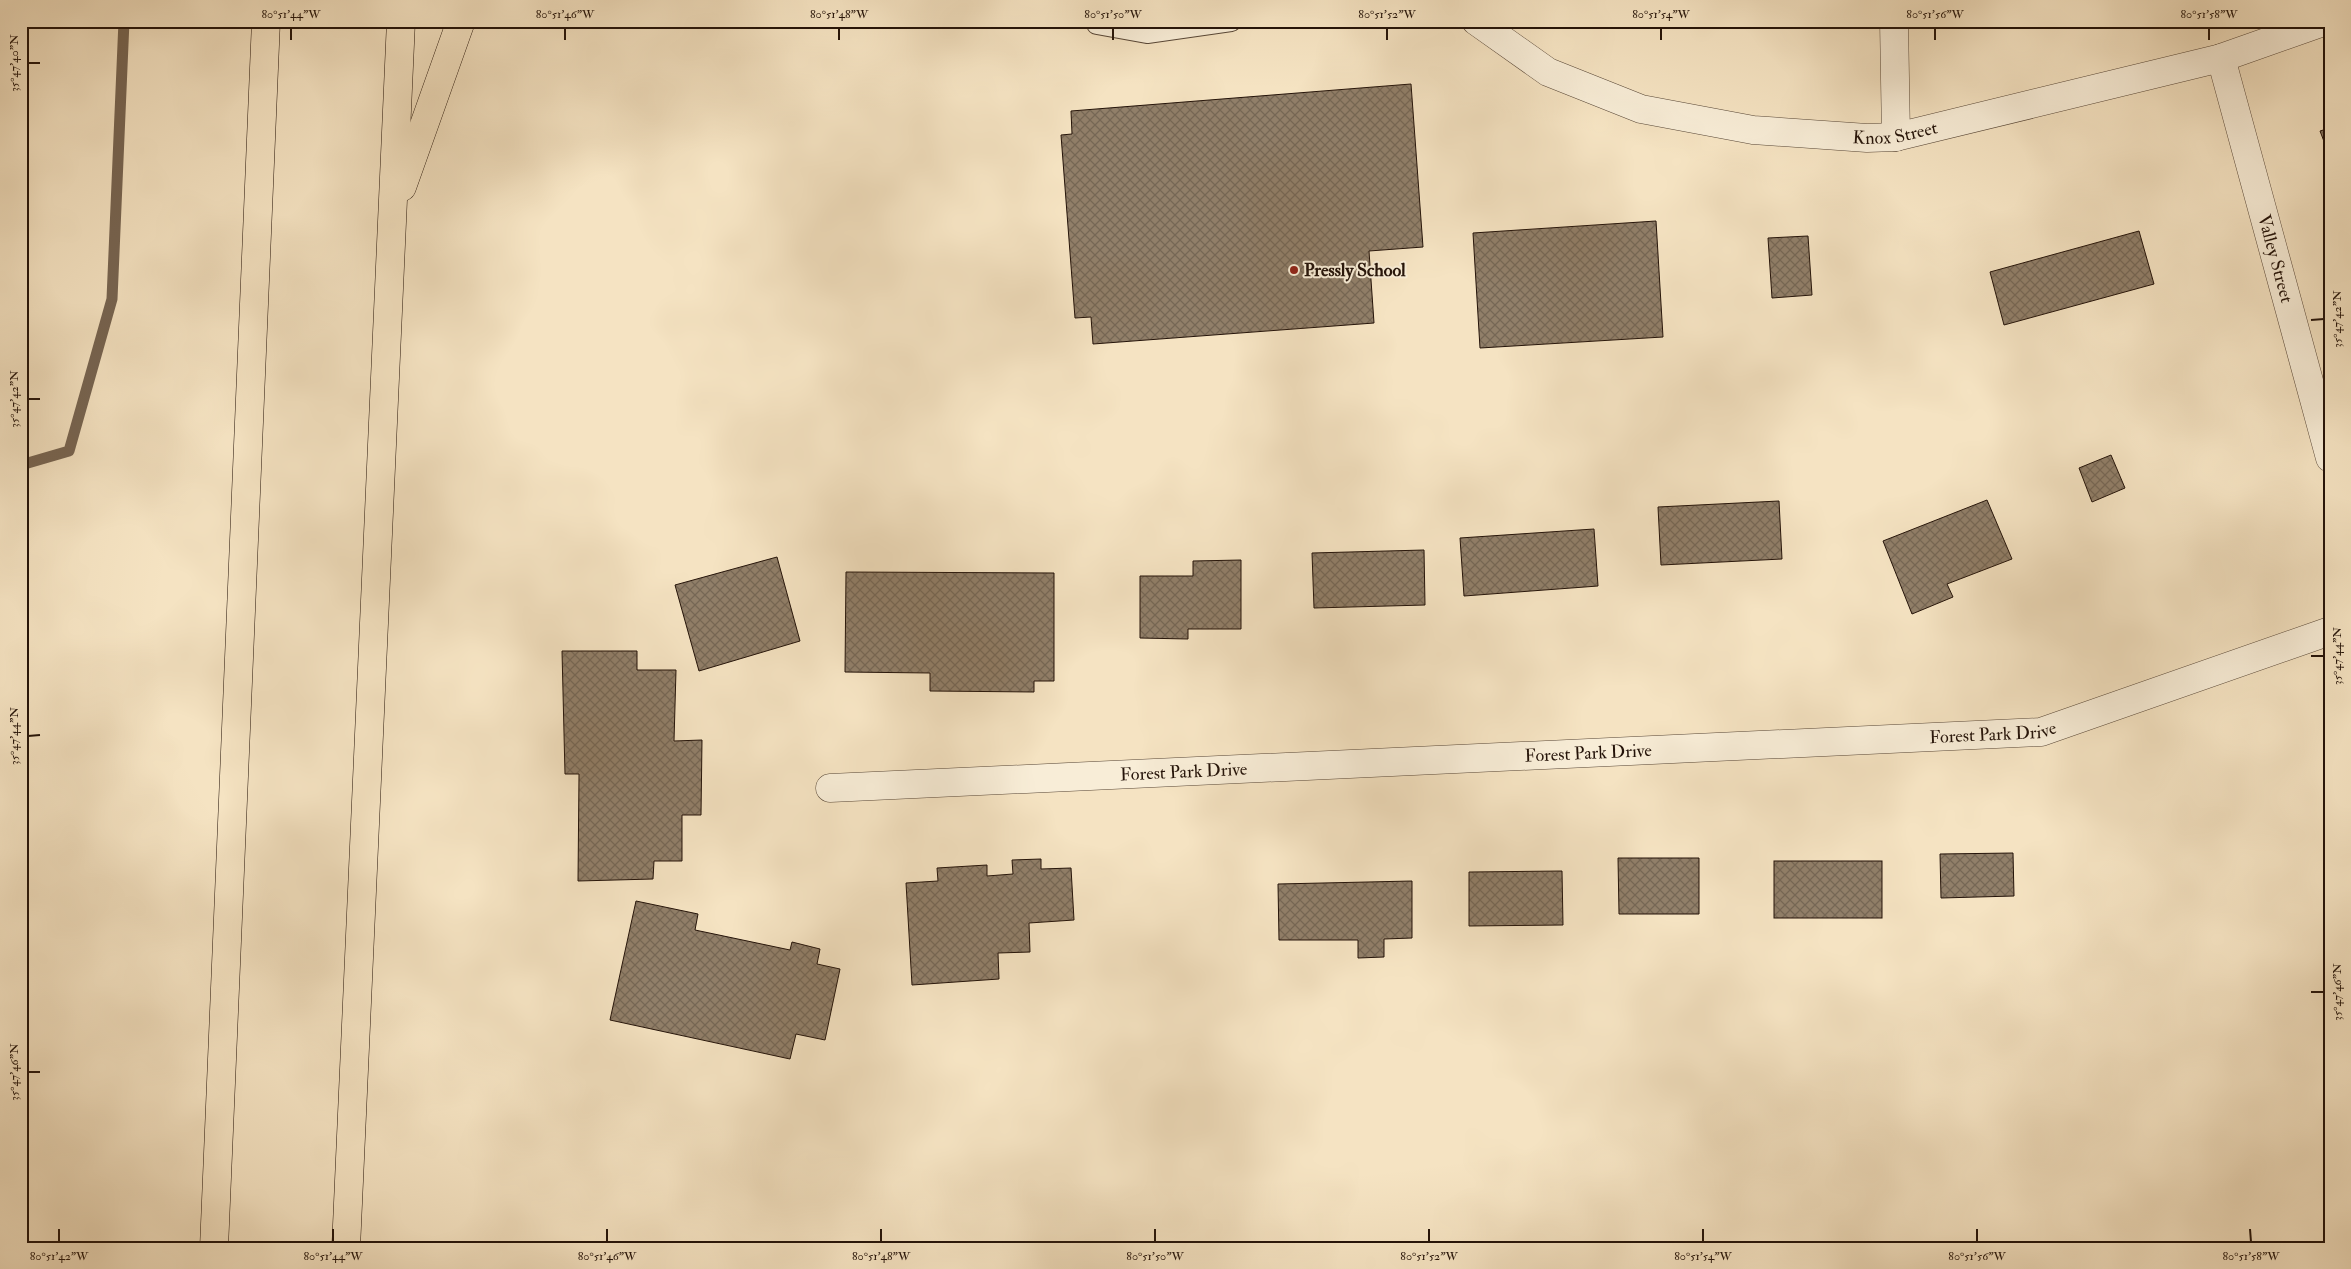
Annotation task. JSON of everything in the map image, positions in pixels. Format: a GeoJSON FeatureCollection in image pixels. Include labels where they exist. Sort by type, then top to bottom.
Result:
{"type":"FeatureCollection","features":[{"type":"Feature","properties":{"kind":"highway"},"geometry":{"type":"LineString","coordinates":[[214,1248],[266,21]]}},
{"type":"Feature","properties":{"kind":"highway"},"geometry":{"type":"LineString","coordinates":[[346,1248],[401,21]]}},
{"type":"Feature","properties":{"kind":"highway"},"geometry":{"type":"LineString","coordinates":[[393,215],[462,21]]}},
{"type":"Feature","properties":{"kind":"street","name":"Knox Street"},"geometry":{"type":"LineString","coordinates":[[1476,21],[1548,72],[1641,110],[1753,130],[1867,138],[1896,138],[2221,58],[2326,21]]}},
{"type":"Feature","properties":{"kind":"street"},"geometry":{"type":"LineString","coordinates":[[1894,21],[1896,138]]}},
{"type":"Feature","properties":{"kind":"street","name":"Valley Street"},"geometry":{"type":"LineString","coordinates":[[2221,58],[2330,458]]}},
{"type":"Feature","properties":{"kind":"street","name":"Forest Park Drive"},"geometry":{"type":"LineString","coordinates":[[830,788],[2041,732],[2330,632]]}},
{"type":"Feature","properties":{"kind":"lane"},"geometry":{"type":"LineString","coordinates":[[1096,21],[1097,24],[1147,33],[1231,21]]}},
{"type":"Feature","properties":{"kind":"building"},"geometry":{"type":"Polygon","coordinates":[[[1411,84],[1423,247],[1369,251],[1374,323],[1093,344],[1091,317],[1075,318],[1061,135],[1072,134],[1071,111],[1411,84]]]}},
{"type":"Feature","properties":{"kind":"building"},"geometry":{"type":"Polygon","coordinates":[[[2330,128],[2330,157],[2320,131],[2330,128]]]}},
{"type":"Feature","properties":{"kind":"building"},"geometry":{"type":"Polygon","coordinates":[[[1656,221],[1663,337],[1480,348],[1473,233],[1656,221]]]}},
{"type":"Feature","properties":{"kind":"building"},"geometry":{"type":"Polygon","coordinates":[[[2139,231],[2154,284],[2004,325],[1990,272],[2139,231]]]}},
{"type":"Feature","properties":{"kind":"building"},"geometry":{"type":"Polygon","coordinates":[[[1808,236],[1812,295],[1772,298],[1768,238],[1808,236]]]}},
{"type":"Feature","properties":{"kind":"building"},"geometry":{"type":"Polygon","coordinates":[[[2111,455],[2125,488],[2092,502],[2079,468],[2111,455]]]}},
{"type":"Feature","properties":{"kind":"building"},"geometry":{"type":"Polygon","coordinates":[[[1987,500],[2012,559],[1947,584],[1953,597],[1912,614],[1883,541],[1987,500]]]}},
{"type":"Feature","properties":{"kind":"building"},"geometry":{"type":"Polygon","coordinates":[[[1779,501],[1782,559],[1661,565],[1658,507],[1779,501]]]}},
{"type":"Feature","properties":{"kind":"building"},"geometry":{"type":"Polygon","coordinates":[[[1594,529],[1598,586],[1464,596],[1460,538],[1594,529]]]}},
{"type":"Feature","properties":{"kind":"building"},"geometry":{"type":"Polygon","coordinates":[[[1424,550],[1425,605],[1314,608],[1312,553],[1424,550]]]}},
{"type":"Feature","properties":{"kind":"building"},"geometry":{"type":"Polygon","coordinates":[[[777,557],[800,641],[699,671],[675,585],[777,557]]]}},
{"type":"Feature","properties":{"kind":"building"},"geometry":{"type":"Polygon","coordinates":[[[1241,560],[1241,629],[1188,629],[1188,639],[1140,638],[1140,576],[1193,576],[1193,561],[1241,560]]]}},
{"type":"Feature","properties":{"kind":"building"},"geometry":{"type":"Polygon","coordinates":[[[846,572],[1054,573],[1054,681],[1034,681],[1034,692],[930,691],[930,673],[845,672],[846,572]]]}},
{"type":"Feature","properties":{"kind":"building"},"geometry":{"type":"Polygon","coordinates":[[[562,651],[637,651],[637,670],[676,670],[674,741],[702,740],[701,815],[682,815],[682,861],[654,861],[653,879],[578,881],[579,774],[565,774],[562,651]]]}},
{"type":"Feature","properties":{"kind":"building"},"geometry":{"type":"Polygon","coordinates":[[[2013,853],[2014,896],[1941,898],[1940,854],[2013,853]]]}},
{"type":"Feature","properties":{"kind":"building"},"geometry":{"type":"Polygon","coordinates":[[[1618,858],[1699,858],[1699,914],[1619,914],[1618,858]]]}},
{"type":"Feature","properties":{"kind":"building"},"geometry":{"type":"Polygon","coordinates":[[[1041,859],[1041,869],[1071,868],[1074,920],[1029,923],[1030,952],[998,953],[999,979],[912,985],[906,883],[938,881],[937,868],[987,865],[987,876],[1013,874],[1012,860],[1041,859]]]}},
{"type":"Feature","properties":{"kind":"building"},"geometry":{"type":"Polygon","coordinates":[[[1774,861],[1882,861],[1882,918],[1774,918],[1774,861]]]}},
{"type":"Feature","properties":{"kind":"building"},"geometry":{"type":"Polygon","coordinates":[[[1562,871],[1563,925],[1469,926],[1469,872],[1562,871]]]}},
{"type":"Feature","properties":{"kind":"building"},"geometry":{"type":"Polygon","coordinates":[[[1412,881],[1412,938],[1384,939],[1384,957],[1358,958],[1358,940],[1279,940],[1278,884],[1412,881]]]}},
{"type":"Feature","properties":{"kind":"building"},"geometry":{"type":"Polygon","coordinates":[[[636,901],[698,914],[695,930],[790,950],[792,942],[820,949],[817,964],[840,969],[825,1040],[796,1034],[790,1059],[610,1020],[636,901]]]}},
{"type":"Feature","properties":{"kind":"waterway"},"geometry":{"type":"LineString","coordinates":[[21,465],[69,451],[112,299],[124,21]]}},
{"type":"Feature","properties":{"kind":"place","name":"Pressly School"},"geometry":{"type":"Point","coordinates":[1294,270]}}]}
